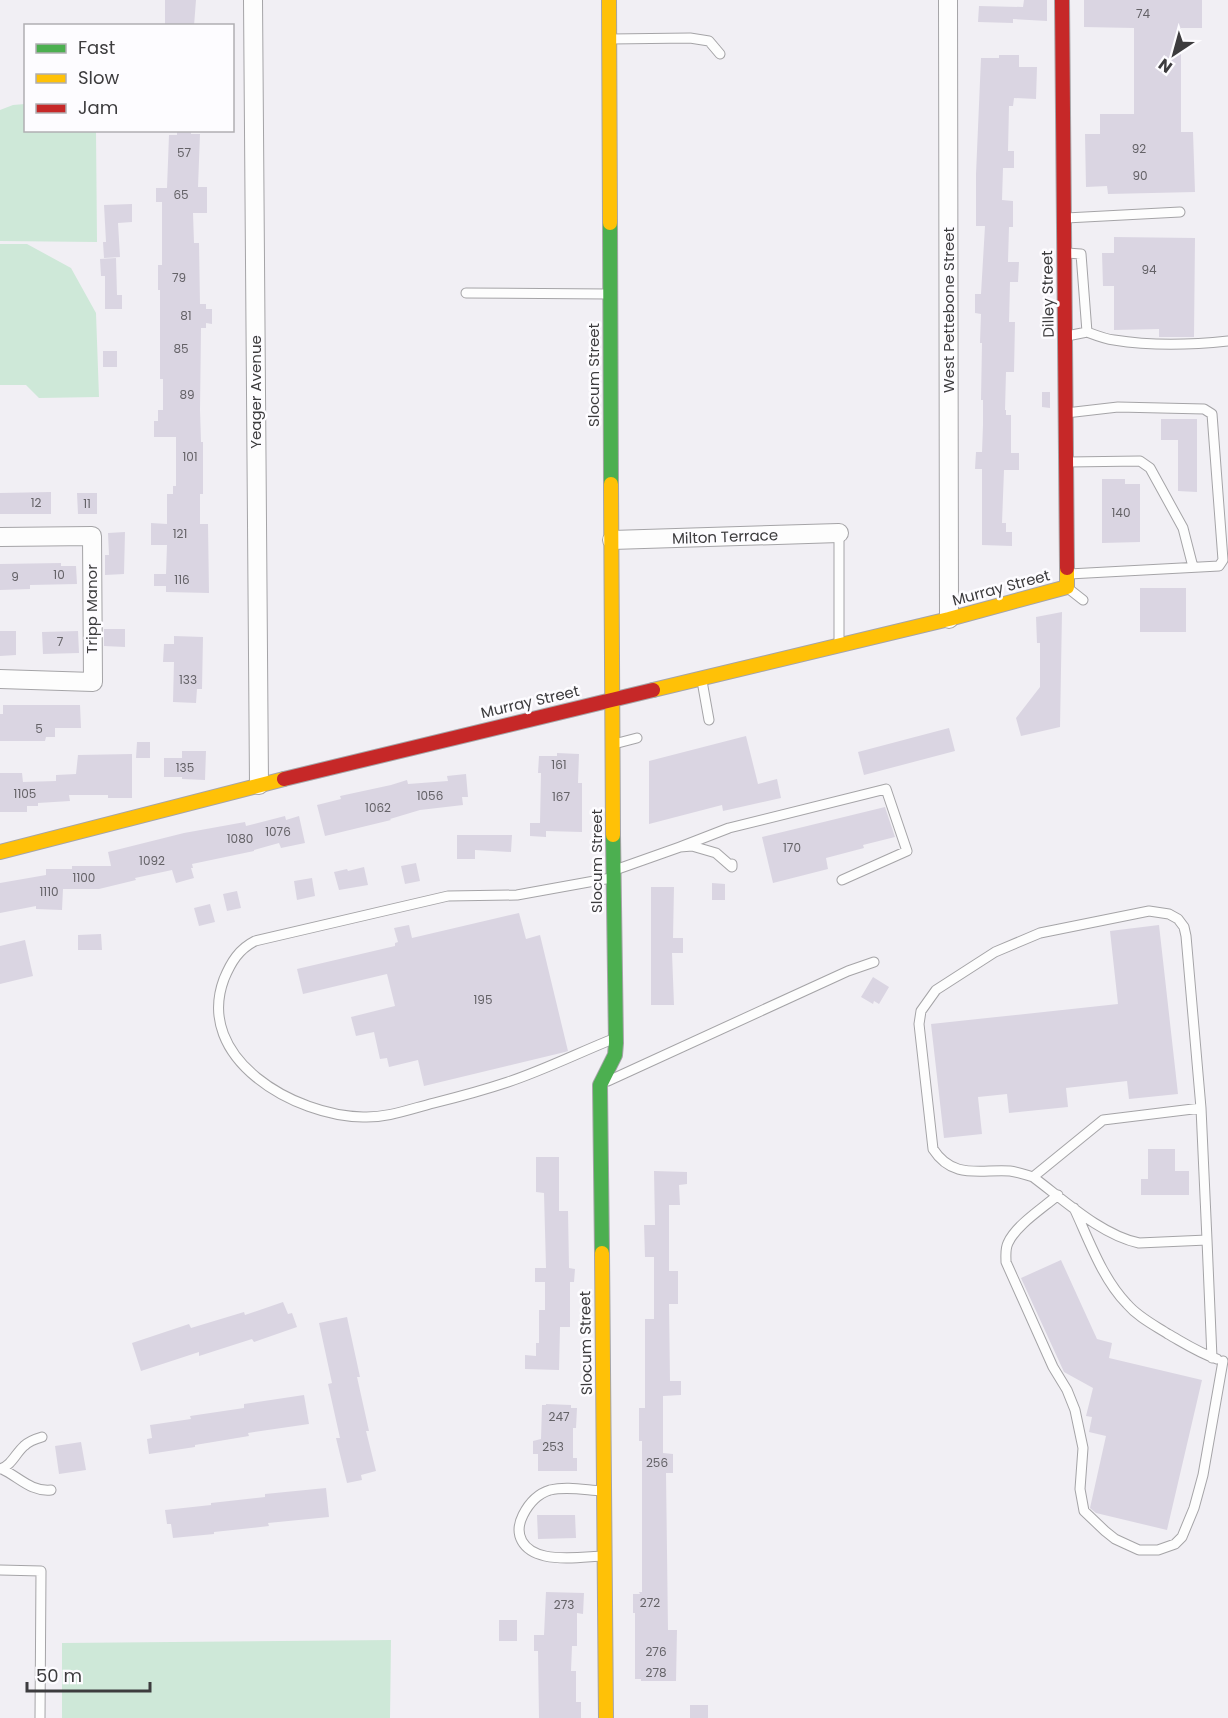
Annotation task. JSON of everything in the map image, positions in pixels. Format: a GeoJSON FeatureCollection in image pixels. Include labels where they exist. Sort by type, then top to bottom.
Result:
{"type":"FeatureCollection","features":[{"type":"Feature","properties":{"kind":"street","name":"Yeager Avenue"},"geometry":{"type":"LineString","coordinates":[[253,0],[259,785]]}},
{"type":"Feature","properties":{"kind":"street","name":"Slocum Street"},"geometry":{"type":"LineString","coordinates":[[606,1718],[600,1085],[615,1055],[609,0]]}},
{"type":"Feature","properties":{"kind":"street","name":"West Pettebone Street"},"geometry":{"type":"LineString","coordinates":[[948,0],[949,619]]}},
{"type":"Feature","properties":{"kind":"street","name":"Dilley Street"},"geometry":{"type":"LineString","coordinates":[[1062,0],[1067,581]]}},
{"type":"Feature","properties":{"kind":"street","name":"Milton Terrace"},"geometry":{"type":"LineString","coordinates":[[612,540],[839,533]]}},
{"type":"Feature","properties":{"kind":"street","name":"Tripp Manor"},"geometry":{"type":"LineString","coordinates":[[0,537],[92,536],[93,682],[0,680]]}},
{"type":"Feature","properties":{"kind":"street","name":"Murray Street"},"geometry":{"type":"LineString","coordinates":[[0,852],[259,785],[1018,604],[1067,581]]}},
{"type":"Feature","properties":{"kind":"lane"},"geometry":{"type":"LineString","coordinates":[[609,39],[690,38],[709,42],[720,54]]}},
{"type":"Feature","properties":{"kind":"lane"},"geometry":{"type":"LineString","coordinates":[[1064,218],[1180,212]]}},
{"type":"Feature","properties":{"kind":"lane"},"geometry":{"type":"LineString","coordinates":[[1064,253],[1081,254],[1087,332]]}},
{"type":"Feature","properties":{"kind":"lane"},"geometry":{"type":"LineString","coordinates":[[466,293],[610,294]]}},
{"type":"Feature","properties":{"kind":"lane"},"geometry":{"type":"LineString","coordinates":[[1065,337],[1087,332],[1113,340],[1150,343],[1190,345],[1228,341]]}},
{"type":"Feature","properties":{"kind":"lane"},"geometry":{"type":"LineString","coordinates":[[1066,414],[1118,406],[1204,408],[1212,414],[1223,560],[1219,566],[1067,581]]}},
{"type":"Feature","properties":{"kind":"lane"},"geometry":{"type":"LineString","coordinates":[[1066,462],[1140,461],[1150,468],[1183,528],[1192,567]]}},
{"type":"Feature","properties":{"kind":"lane"},"geometry":{"type":"LineString","coordinates":[[839,533],[839,645]]}},
{"type":"Feature","properties":{"kind":"lane"},"geometry":{"type":"LineString","coordinates":[[1067,581],[1083,600]]}},
{"type":"Feature","properties":{"kind":"lane"},"geometry":{"type":"LineString","coordinates":[[701,679],[709,720]]}},
{"type":"Feature","properties":{"kind":"lane"},"geometry":{"type":"LineString","coordinates":[[614,744],[637,738]]}},
{"type":"Feature","properties":{"kind":"lane"},"geometry":{"type":"LineString","coordinates":[[615,1038],[509,1082],[397,1113],[360,1118],[298,1103],[252,1075],[239,1062],[225,1040],[218,1004],[221,989],[237,954],[244,946],[255,941],[448,896],[517,895],[615,874],[729,828],[886,789],[907,851],[842,880]]}},
{"type":"Feature","properties":{"kind":"lane"},"geometry":{"type":"LineString","coordinates":[[680,847],[692,846],[716,852],[732,867],[732,864]]}},
{"type":"Feature","properties":{"kind":"lane"},"geometry":{"type":"LineString","coordinates":[[1208,1240],[1138,1243],[1128,1241],[1100,1226],[1033,1177],[1012,1171],[961,1170],[938,1156],[933,1149],[919,1024],[921,1011],[936,990],[996,952],[1040,933],[1149,911],[1169,914],[1178,919],[1184,927],[1186,936],[1201,1108],[1208,1240],[1212,1358]]}},
{"type":"Feature","properties":{"kind":"lane"},"geometry":{"type":"LineString","coordinates":[[600,1085],[848,971],[874,962]]}},
{"type":"Feature","properties":{"kind":"lane"},"geometry":{"type":"LineString","coordinates":[[1033,1177],[1103,1120],[1201,1108]]}},
{"type":"Feature","properties":{"kind":"lane"},"geometry":{"type":"LineString","coordinates":[[1058,1195],[1018,1229],[1011,1238],[1007,1245],[1006,1262],[1075,1410],[1083,1449],[1080,1489],[1084,1511],[1115,1539],[1139,1550],[1168,1548],[1182,1537],[1194,1508],[1226,1362],[1194,1350],[1138,1315],[1127,1304],[1102,1269],[1073,1207]]}},
{"type":"Feature","properties":{"kind":"lane"},"geometry":{"type":"LineString","coordinates":[[1,1469],[9,1465],[24,1445],[42,1437]]}},
{"type":"Feature","properties":{"kind":"lane"},"geometry":{"type":"LineString","coordinates":[[1,1469],[34,1489],[51,1490]]}},
{"type":"Feature","properties":{"kind":"lane"},"geometry":{"type":"LineString","coordinates":[[604,1491],[571,1488],[541,1494],[529,1504],[522,1518],[519,1536],[524,1545],[546,1556],[604,1556]]}},
{"type":"Feature","properties":{"kind":"lane"},"geometry":{"type":"LineString","coordinates":[[0,1570],[41,1571],[40,1718]]}},
{"type":"Feature","properties":{"kind":"green space"},"geometry":{"type":"Polygon","coordinates":[[[24,104],[24,132],[96,132],[97,242],[0,241],[0,110],[24,104]]]}},
{"type":"Feature","properties":{"kind":"green space"},"geometry":{"type":"Polygon","coordinates":[[[0,244],[27,244],[71,268],[96,313],[99,397],[39,398],[26,385],[0,385],[0,244]]]}},
{"type":"Feature","properties":{"kind":"green space"},"geometry":{"type":"Polygon","coordinates":[[[391,1640],[390,1718],[62,1718],[62,1643],[391,1640]]]}},
{"type":"Feature","properties":{"kind":"building"},"geometry":{"type":"Polygon","coordinates":[[[165,0],[196,0],[194,24],[165,24],[165,0]]]}},
{"type":"Feature","properties":{"kind":"building"},"geometry":{"type":"Polygon","coordinates":[[[1024,0],[1047,0],[1047,21],[1013,19],[1013,23],[978,22],[979,6],[1023,7],[1024,0]]]}},
{"type":"Feature","properties":{"kind":"building"},"geometry":{"type":"Polygon","coordinates":[[[1084,0],[1202,0],[1202,28],[1181,28],[1181,132],[1193,132],[1195,192],[1108,194],[1107,186],[1086,187],[1085,134],[1100,134],[1100,114],[1134,114],[1134,28],[1084,27],[1084,0]]]}},
{"type":"Feature","properties":{"kind":"building"},"geometry":{"type":"Polygon","coordinates":[[[999,55],[1019,55],[1019,67],[1037,67],[1036,99],[1014,98],[1013,106],[1009,106],[1008,151],[1014,151],[1014,168],[1003,168],[1002,200],[1013,201],[1013,227],[1009,227],[1008,262],[1019,262],[1018,282],[1010,282],[1009,322],[1015,322],[1014,372],[1006,372],[1005,410],[1006,415],[1011,415],[1011,453],[1019,453],[1019,470],[1004,470],[1002,523],[1006,523],[1006,532],[1012,532],[1012,546],[982,545],[982,469],[975,469],[976,452],[982,452],[983,425],[981,314],[975,313],[975,294],[981,294],[985,226],[976,226],[981,58],[999,58],[999,55]]]}},
{"type":"Feature","properties":{"kind":"building"},"geometry":{"type":"Polygon","coordinates":[[[177,132],[200,134],[198,187],[207,187],[207,213],[193,213],[194,243],[199,243],[200,304],[206,304],[206,309],[212,309],[212,324],[206,323],[206,328],[201,328],[200,410],[201,442],[203,442],[203,494],[200,494],[200,524],[208,524],[209,593],[166,592],[166,586],[154,586],[154,574],[166,574],[167,545],[151,545],[151,523],[167,524],[167,494],[173,494],[173,486],[176,486],[176,437],[154,437],[154,421],[158,421],[158,410],[163,410],[163,379],[160,379],[160,290],[158,290],[158,265],[162,265],[162,202],[156,202],[156,188],[167,188],[169,135],[177,135],[177,132]]]}},
{"type":"Feature","properties":{"kind":"building"},"geometry":{"type":"Polygon","coordinates":[[[132,204],[132,222],[118,223],[120,257],[104,258],[103,242],[106,242],[104,205],[132,204]]]}},
{"type":"Feature","properties":{"kind":"building"},"geometry":{"type":"Polygon","coordinates":[[[1114,237],[1195,238],[1194,337],[1159,337],[1159,329],[1114,330],[1114,286],[1103,286],[1102,253],[1114,253],[1114,237]]]}},
{"type":"Feature","properties":{"kind":"building"},"geometry":{"type":"Polygon","coordinates":[[[116,258],[117,295],[122,295],[122,309],[105,309],[105,276],[101,276],[100,259],[116,258]]]}},
{"type":"Feature","properties":{"kind":"building"},"geometry":{"type":"Polygon","coordinates":[[[103,351],[117,351],[117,367],[103,367],[103,351]]]}},
{"type":"Feature","properties":{"kind":"building"},"geometry":{"type":"Polygon","coordinates":[[[1042,392],[1050,392],[1050,408],[1042,407],[1042,392]]]}},
{"type":"Feature","properties":{"kind":"building"},"geometry":{"type":"Polygon","coordinates":[[[1161,419],[1197,419],[1197,492],[1178,491],[1178,440],[1161,440],[1161,419]]]}},
{"type":"Feature","properties":{"kind":"building"},"geometry":{"type":"Polygon","coordinates":[[[1102,479],[1125,479],[1125,484],[1140,484],[1140,542],[1102,543],[1102,479]]]}},
{"type":"Feature","properties":{"kind":"building"},"geometry":{"type":"Polygon","coordinates":[[[51,492],[51,514],[0,514],[0,493],[51,492]]]}},
{"type":"Feature","properties":{"kind":"building"},"geometry":{"type":"Polygon","coordinates":[[[77,493],[97,493],[97,514],[78,514],[77,493]]]}},
{"type":"Feature","properties":{"kind":"building"},"geometry":{"type":"Polygon","coordinates":[[[125,532],[124,574],[105,575],[105,555],[109,555],[108,533],[125,532]]]}},
{"type":"Feature","properties":{"kind":"building"},"geometry":{"type":"Polygon","coordinates":[[[61,563],[61,566],[76,566],[77,584],[30,585],[30,589],[0,590],[0,564],[61,563]]]}},
{"type":"Feature","properties":{"kind":"building"},"geometry":{"type":"Polygon","coordinates":[[[1140,588],[1186,588],[1186,632],[1140,632],[1140,588]]]}},
{"type":"Feature","properties":{"kind":"building"},"geometry":{"type":"Polygon","coordinates":[[[1062,612],[1060,727],[1021,736],[1016,718],[1040,687],[1040,643],[1037,643],[1036,617],[1062,612]]]}},
{"type":"Feature","properties":{"kind":"building"},"geometry":{"type":"Polygon","coordinates":[[[104,629],[125,629],[125,647],[104,646],[104,629]]]}},
{"type":"Feature","properties":{"kind":"building"},"geometry":{"type":"Polygon","coordinates":[[[0,631],[16,631],[16,655],[0,656],[0,631]]]}},
{"type":"Feature","properties":{"kind":"building"},"geometry":{"type":"Polygon","coordinates":[[[78,631],[79,653],[43,654],[42,632],[78,631]]]}},
{"type":"Feature","properties":{"kind":"building"},"geometry":{"type":"Polygon","coordinates":[[[174,636],[203,637],[202,689],[197,689],[196,703],[173,702],[174,662],[163,662],[164,644],[174,644],[174,636]]]}},
{"type":"Feature","properties":{"kind":"building"},"geometry":{"type":"Polygon","coordinates":[[[3,705],[80,705],[81,728],[55,728],[55,737],[46,737],[45,741],[0,741],[0,714],[3,714],[3,705]]]}},
{"type":"Feature","properties":{"kind":"building"},"geometry":{"type":"Polygon","coordinates":[[[949,728],[955,751],[864,775],[858,752],[949,728]]]}},
{"type":"Feature","properties":{"kind":"building"},"geometry":{"type":"Polygon","coordinates":[[[746,736],[758,784],[777,779],[781,798],[723,811],[722,805],[649,824],[649,761],[746,736]]]}},
{"type":"Feature","properties":{"kind":"building"},"geometry":{"type":"Polygon","coordinates":[[[137,742],[150,742],[150,758],[136,758],[137,742]]]}},
{"type":"Feature","properties":{"kind":"building"},"geometry":{"type":"Polygon","coordinates":[[[182,751],[206,751],[205,780],[164,777],[164,758],[182,758],[182,751]]]}},
{"type":"Feature","properties":{"kind":"building"},"geometry":{"type":"Polygon","coordinates":[[[557,753],[579,754],[578,783],[582,783],[582,832],[546,831],[546,837],[530,836],[530,823],[540,823],[539,756],[557,756],[557,753]]]}},
{"type":"Feature","properties":{"kind":"building"},"geometry":{"type":"Polygon","coordinates":[[[132,754],[132,798],[108,798],[108,795],[69,795],[70,801],[38,803],[38,806],[27,806],[27,812],[0,812],[0,773],[22,773],[23,782],[56,781],[56,775],[76,774],[78,755],[132,754]]]}},
{"type":"Feature","properties":{"kind":"building"},"geometry":{"type":"Polygon","coordinates":[[[466,774],[468,797],[462,797],[463,805],[420,810],[391,820],[325,836],[317,805],[341,799],[340,796],[407,780],[408,784],[448,781],[447,776],[466,774]]]}},
{"type":"Feature","properties":{"kind":"building"},"geometry":{"type":"Polygon","coordinates":[[[885,807],[895,837],[826,858],[828,869],[773,883],[762,837],[885,807]]]}},
{"type":"Feature","properties":{"kind":"building"},"geometry":{"type":"Polygon","coordinates":[[[285,816],[286,820],[299,816],[305,843],[281,848],[279,843],[254,851],[192,864],[194,878],[176,883],[172,870],[99,889],[63,889],[62,910],[36,909],[36,906],[0,913],[0,883],[46,875],[46,869],[111,866],[108,852],[184,833],[245,822],[246,826],[285,816]]]}},
{"type":"Feature","properties":{"kind":"building"},"geometry":{"type":"Polygon","coordinates":[[[457,835],[512,835],[511,852],[475,850],[475,859],[457,859],[457,835]]]}},
{"type":"Feature","properties":{"kind":"building"},"geometry":{"type":"Polygon","coordinates":[[[416,863],[420,881],[405,884],[401,866],[416,863]]]}},
{"type":"Feature","properties":{"kind":"building"},"geometry":{"type":"Polygon","coordinates":[[[364,867],[368,885],[339,890],[334,872],[364,867]]]}},
{"type":"Feature","properties":{"kind":"building"},"geometry":{"type":"Polygon","coordinates":[[[312,878],[315,896],[297,900],[294,881],[312,878]]]}},
{"type":"Feature","properties":{"kind":"building"},"geometry":{"type":"Polygon","coordinates":[[[712,883],[725,884],[725,900],[712,900],[712,883]]]}},
{"type":"Feature","properties":{"kind":"building"},"geometry":{"type":"Polygon","coordinates":[[[651,887],[674,887],[673,938],[683,938],[683,953],[672,953],[674,1005],[651,1005],[651,887]]]}},
{"type":"Feature","properties":{"kind":"building"},"geometry":{"type":"Polygon","coordinates":[[[237,891],[241,908],[227,911],[223,894],[237,891]]]}},
{"type":"Feature","properties":{"kind":"building"},"geometry":{"type":"Polygon","coordinates":[[[210,904],[215,922],[199,926],[194,908],[210,904]]]}},
{"type":"Feature","properties":{"kind":"building"},"geometry":{"type":"Polygon","coordinates":[[[519,913],[526,939],[540,935],[568,1051],[424,1086],[418,1060],[389,1067],[387,1058],[380,1059],[374,1032],[356,1036],[351,1017],[395,1006],[387,974],[303,994],[297,969],[395,946],[398,942],[394,928],[409,925],[412,938],[519,913]]]}},
{"type":"Feature","properties":{"kind":"building"},"geometry":{"type":"Polygon","coordinates":[[[1159,925],[1178,1094],[1129,1099],[1127,1081],[1066,1088],[1068,1107],[1009,1113],[1007,1094],[978,1097],[982,1134],[944,1138],[931,1024],[1118,1004],[1110,931],[1159,925]]]}},
{"type":"Feature","properties":{"kind":"building"},"geometry":{"type":"Polygon","coordinates":[[[101,934],[102,950],[78,950],[78,935],[101,934]]]}},
{"type":"Feature","properties":{"kind":"building"},"geometry":{"type":"Polygon","coordinates":[[[25,940],[33,976],[0,984],[0,946],[25,940]]]}},
{"type":"Feature","properties":{"kind":"building"},"geometry":{"type":"Polygon","coordinates":[[[873,977],[889,987],[879,1004],[874,1001],[873,1004],[861,997],[873,977]]]}},
{"type":"Feature","properties":{"kind":"building"},"geometry":{"type":"Polygon","coordinates":[[[1148,1149],[1175,1149],[1175,1171],[1189,1171],[1189,1195],[1141,1195],[1141,1179],[1148,1179],[1148,1149]]]}},
{"type":"Feature","properties":{"kind":"building"},"geometry":{"type":"Polygon","coordinates":[[[536,1157],[559,1157],[559,1211],[568,1211],[569,1268],[575,1269],[574,1282],[570,1282],[570,1327],[560,1327],[559,1370],[525,1369],[525,1355],[536,1356],[536,1343],[539,1343],[539,1310],[545,1310],[545,1282],[535,1282],[535,1268],[546,1268],[544,1193],[536,1192],[536,1157]]]}},
{"type":"Feature","properties":{"kind":"building"},"geometry":{"type":"Polygon","coordinates":[[[654,1171],[687,1172],[687,1184],[679,1185],[680,1205],[669,1205],[669,1271],[678,1271],[678,1304],[669,1304],[670,1381],[681,1381],[681,1395],[663,1396],[663,1453],[673,1454],[673,1473],[666,1473],[668,1630],[677,1630],[676,1681],[635,1679],[633,1594],[642,1592],[642,1441],[639,1441],[639,1408],[645,1408],[645,1319],[654,1319],[654,1257],[645,1257],[644,1225],[655,1225],[654,1171]]]}},
{"type":"Feature","properties":{"kind":"building"},"geometry":{"type":"Polygon","coordinates":[[[1061,1260],[1097,1339],[1112,1343],[1109,1358],[1202,1380],[1167,1530],[1096,1513],[1090,1508],[1106,1436],[1089,1432],[1092,1417],[1086,1416],[1093,1388],[1064,1372],[1021,1278],[1061,1260]]]}},
{"type":"Feature","properties":{"kind":"building"},"geometry":{"type":"Polygon","coordinates":[[[283,1302],[288,1314],[292,1313],[297,1327],[254,1342],[252,1339],[199,1356],[199,1352],[141,1371],[132,1343],[189,1324],[191,1328],[244,1312],[245,1315],[283,1302]]]}},
{"type":"Feature","properties":{"kind":"building"},"geometry":{"type":"Polygon","coordinates":[[[347,1317],[369,1431],[366,1431],[376,1471],[361,1475],[362,1480],[347,1483],[336,1438],[340,1438],[328,1384],[332,1383],[319,1323],[347,1317]]]}},
{"type":"Feature","properties":{"kind":"building"},"geometry":{"type":"Polygon","coordinates":[[[304,1395],[309,1424],[248,1433],[249,1436],[149,1454],[147,1439],[152,1438],[150,1425],[244,1408],[244,1404],[304,1395]]]}},
{"type":"Feature","properties":{"kind":"building"},"geometry":{"type":"Polygon","coordinates":[[[542,1405],[571,1405],[571,1408],[577,1408],[576,1428],[573,1428],[573,1458],[577,1458],[577,1471],[538,1471],[538,1454],[533,1454],[533,1441],[541,1439],[542,1405]]]}},
{"type":"Feature","properties":{"kind":"building"},"geometry":{"type":"Polygon","coordinates":[[[81,1442],[86,1470],[59,1474],[55,1446],[81,1442]]]}},
{"type":"Feature","properties":{"kind":"building"},"geometry":{"type":"Polygon","coordinates":[[[326,1488],[329,1517],[268,1523],[269,1526],[173,1538],[171,1524],[167,1524],[165,1510],[265,1497],[265,1494],[326,1488]]]}},
{"type":"Feature","properties":{"kind":"building"},"geometry":{"type":"Polygon","coordinates":[[[537,1515],[575,1515],[576,1538],[538,1539],[537,1515]]]}},
{"type":"Feature","properties":{"kind":"building"},"geometry":{"type":"Polygon","coordinates":[[[546,1592],[584,1593],[583,1614],[577,1613],[577,1646],[572,1646],[571,1671],[576,1671],[576,1702],[581,1702],[581,1718],[539,1718],[538,1651],[534,1651],[534,1635],[544,1635],[546,1592]]]}},
{"type":"Feature","properties":{"kind":"building"},"geometry":{"type":"Polygon","coordinates":[[[499,1620],[517,1620],[517,1641],[499,1641],[499,1620]]]}},
{"type":"Feature","properties":{"kind":"building"},"geometry":{"type":"Polygon","coordinates":[[[690,1705],[708,1705],[708,1718],[690,1718],[690,1705]]]}},
{"type":"Feature","properties":{"kind":"traffic: fast"},"geometry":{"type":"LineString","coordinates":[[610,223],[611,484]]}},
{"type":"Feature","properties":{"kind":"traffic: fast"},"geometry":{"type":"LineString","coordinates":[[602,1253],[600,1085],[615,1055],[616,1043],[613,835]]}},
{"type":"Feature","properties":{"kind":"traffic: slow"},"geometry":{"type":"LineString","coordinates":[[609,0],[610,223]]}},
{"type":"Feature","properties":{"kind":"traffic: slow"},"geometry":{"type":"LineString","coordinates":[[611,484],[613,835]]}},
{"type":"Feature","properties":{"kind":"traffic: slow"},"geometry":{"type":"LineString","coordinates":[[653,690],[949,619],[1067,587],[1067,568]]}},
{"type":"Feature","properties":{"kind":"traffic: slow"},"geometry":{"type":"LineString","coordinates":[[0,852],[284,779]]}},
{"type":"Feature","properties":{"kind":"traffic: slow"},"geometry":{"type":"LineString","coordinates":[[602,1253],[606,1718]]}},
{"type":"Feature","properties":{"kind":"traffic: jam"},"geometry":{"type":"LineString","coordinates":[[1062,0],[1067,568]]}},
{"type":"Feature","properties":{"kind":"traffic: jam"},"geometry":{"type":"LineString","coordinates":[[284,779],[653,690]]}}]}
